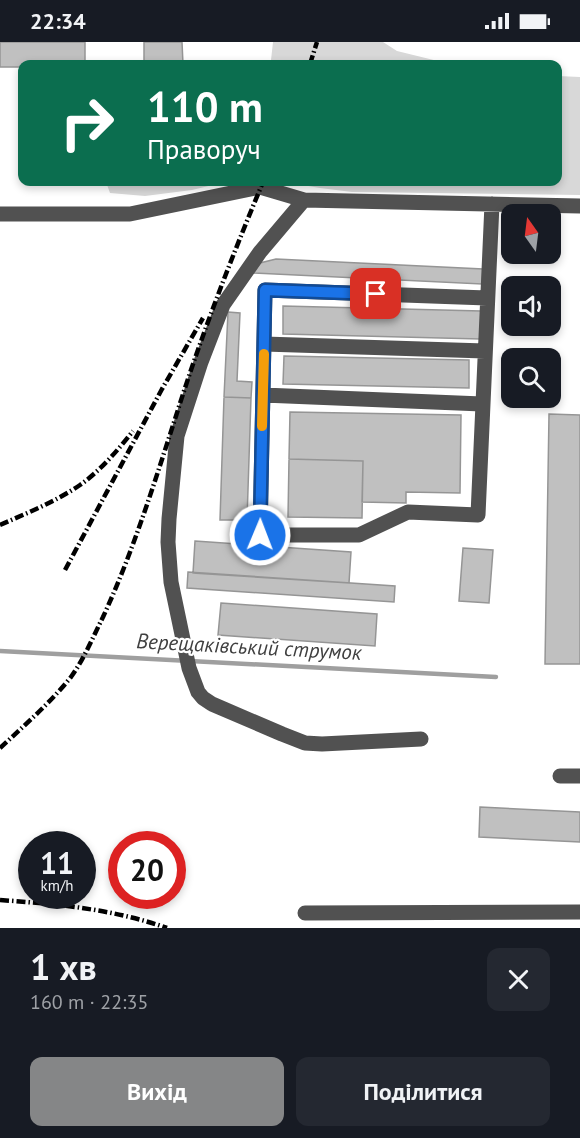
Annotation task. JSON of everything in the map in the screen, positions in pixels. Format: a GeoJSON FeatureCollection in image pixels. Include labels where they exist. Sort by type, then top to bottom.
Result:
{"type":"FeatureCollection","features":[{"type":"Feature","properties":{"kind":"lane"},"geometry":{"type":"LineString","coordinates":[[0,214],[130,214],[260,187],[304,200],[580,206]]}},
{"type":"Feature","properties":{"kind":"lane"},"geometry":{"type":"LineString","coordinates":[[304,200],[260,252],[223,305],[179,427],[168,542],[171,582],[189,668],[198,692],[212,704],[305,743],[421,739]]}},
{"type":"Feature","properties":{"kind":"lane"},"geometry":{"type":"LineString","coordinates":[[488,298],[265,290],[260,535],[359,535],[408,512],[478,514],[482,404],[488,298],[492,204]]}},
{"type":"Feature","properties":{"kind":"lane"},"geometry":{"type":"LineString","coordinates":[[264,344],[485,351]]}},
{"type":"Feature","properties":{"kind":"lane"},"geometry":{"type":"LineString","coordinates":[[263,395],[482,404]]}},
{"type":"Feature","properties":{"kind":"lane"},"geometry":{"type":"LineString","coordinates":[[560,776],[580,776]]}},
{"type":"Feature","properties":{"kind":"lane"},"geometry":{"type":"LineString","coordinates":[[305,913],[580,912]]}},
{"type":"Feature","properties":{"kind":"shaded area"},"geometry":{"type":"Polygon","coordinates":[[[273,42],[383,42],[397,51],[434,60],[271,60],[273,42]]]}},
{"type":"Feature","properties":{"kind":"shaded area"},"geometry":{"type":"Polygon","coordinates":[[[562,76],[580,77],[580,195],[352,192],[308,186],[562,186],[562,76]]]}},
{"type":"Feature","properties":{"kind":"shaded area"},"geometry":{"type":"Polygon","coordinates":[[[107,186],[208,186],[145,196],[110,193],[107,186]]]}},
{"type":"Feature","properties":{"kind":"building"},"geometry":{"type":"Polygon","coordinates":[[[0,42],[85,42],[85,60],[18,60],[18,67],[0,67],[0,42]]]}},
{"type":"Feature","properties":{"kind":"building"},"geometry":{"type":"Polygon","coordinates":[[[144,42],[182,42],[183,60],[144,60],[144,42]]]}},
{"type":"Feature","properties":{"kind":"building"},"geometry":{"type":"Polygon","coordinates":[[[276,259],[483,269],[482,284],[253,273],[260,263],[276,259]]]}},
{"type":"Feature","properties":{"kind":"building"},"geometry":{"type":"Polygon","coordinates":[[[283,306],[481,311],[480,339],[283,334],[283,306]]]}},
{"type":"Feature","properties":{"kind":"building"},"geometry":{"type":"Polygon","coordinates":[[[228,312],[240,313],[237,381],[252,382],[251,398],[224,397],[228,312]]]}},
{"type":"Feature","properties":{"kind":"building"},"geometry":{"type":"Polygon","coordinates":[[[284,356],[469,360],[469,388],[283,384],[284,356]]]}},
{"type":"Feature","properties":{"kind":"building"},"geometry":{"type":"Polygon","coordinates":[[[224,397],[251,398],[247,520],[220,520],[224,397]]]}},
{"type":"Feature","properties":{"kind":"building"},"geometry":{"type":"Polygon","coordinates":[[[290,412],[461,415],[460,493],[406,492],[406,503],[362,502],[363,461],[289,459],[290,412]]]}},
{"type":"Feature","properties":{"kind":"building"},"geometry":{"type":"Polygon","coordinates":[[[549,414],[580,415],[580,664],[545,664],[549,414]]]}},
{"type":"Feature","properties":{"kind":"building"},"geometry":{"type":"Polygon","coordinates":[[[289,459],[363,461],[362,518],[288,517],[289,459]]]}},
{"type":"Feature","properties":{"kind":"building"},"geometry":{"type":"Polygon","coordinates":[[[195,541],[351,552],[349,583],[193,573],[195,541]]]}},
{"type":"Feature","properties":{"kind":"building"},"geometry":{"type":"Polygon","coordinates":[[[463,548],[493,550],[489,603],[459,601],[463,548]]]}},
{"type":"Feature","properties":{"kind":"building"},"geometry":{"type":"Polygon","coordinates":[[[188,572],[395,586],[394,602],[187,588],[188,572]]]}},
{"type":"Feature","properties":{"kind":"building"},"geometry":{"type":"Polygon","coordinates":[[[221,603],[377,614],[375,646],[218,635],[221,603]]]}},
{"type":"Feature","properties":{"kind":"building"},"geometry":{"type":"Polygon","coordinates":[[[480,807],[580,812],[580,842],[479,837],[480,807]]]}},
{"type":"Feature","properties":{"kind":"waterway","name":"Верещаківський струмок"},"geometry":{"type":"LineString","coordinates":[[0,651],[496,677]]}},
{"type":"Feature","properties":{"kind":"railway"},"geometry":{"type":"LineString","coordinates":[[311,60],[317,42]]}},
{"type":"Feature","properties":{"kind":"railway"},"geometry":{"type":"LineString","coordinates":[[0,748],[46,705],[71,677],[103,617],[143,518],[206,327],[261,186]]}},
{"type":"Feature","properties":{"kind":"railway"},"geometry":{"type":"LineString","coordinates":[[65,570],[162,389],[203,318]]}},
{"type":"Feature","properties":{"kind":"railway"},"geometry":{"type":"LineString","coordinates":[[0,525],[51,502],[80,485],[108,460],[133,431]]}},
{"type":"Feature","properties":{"kind":"railway"},"geometry":{"type":"LineString","coordinates":[[0,900],[105,912],[167,928]]}},
{"type":"Feature","properties":{"kind":"slow traffic"},"geometry":{"type":"LineString","coordinates":[[262,426],[264,354]]}},
{"type":"Feature","properties":{"kind":"route"},"geometry":{"type":"LineString","coordinates":[[260,535],[265,290],[376,294]]}}]}
